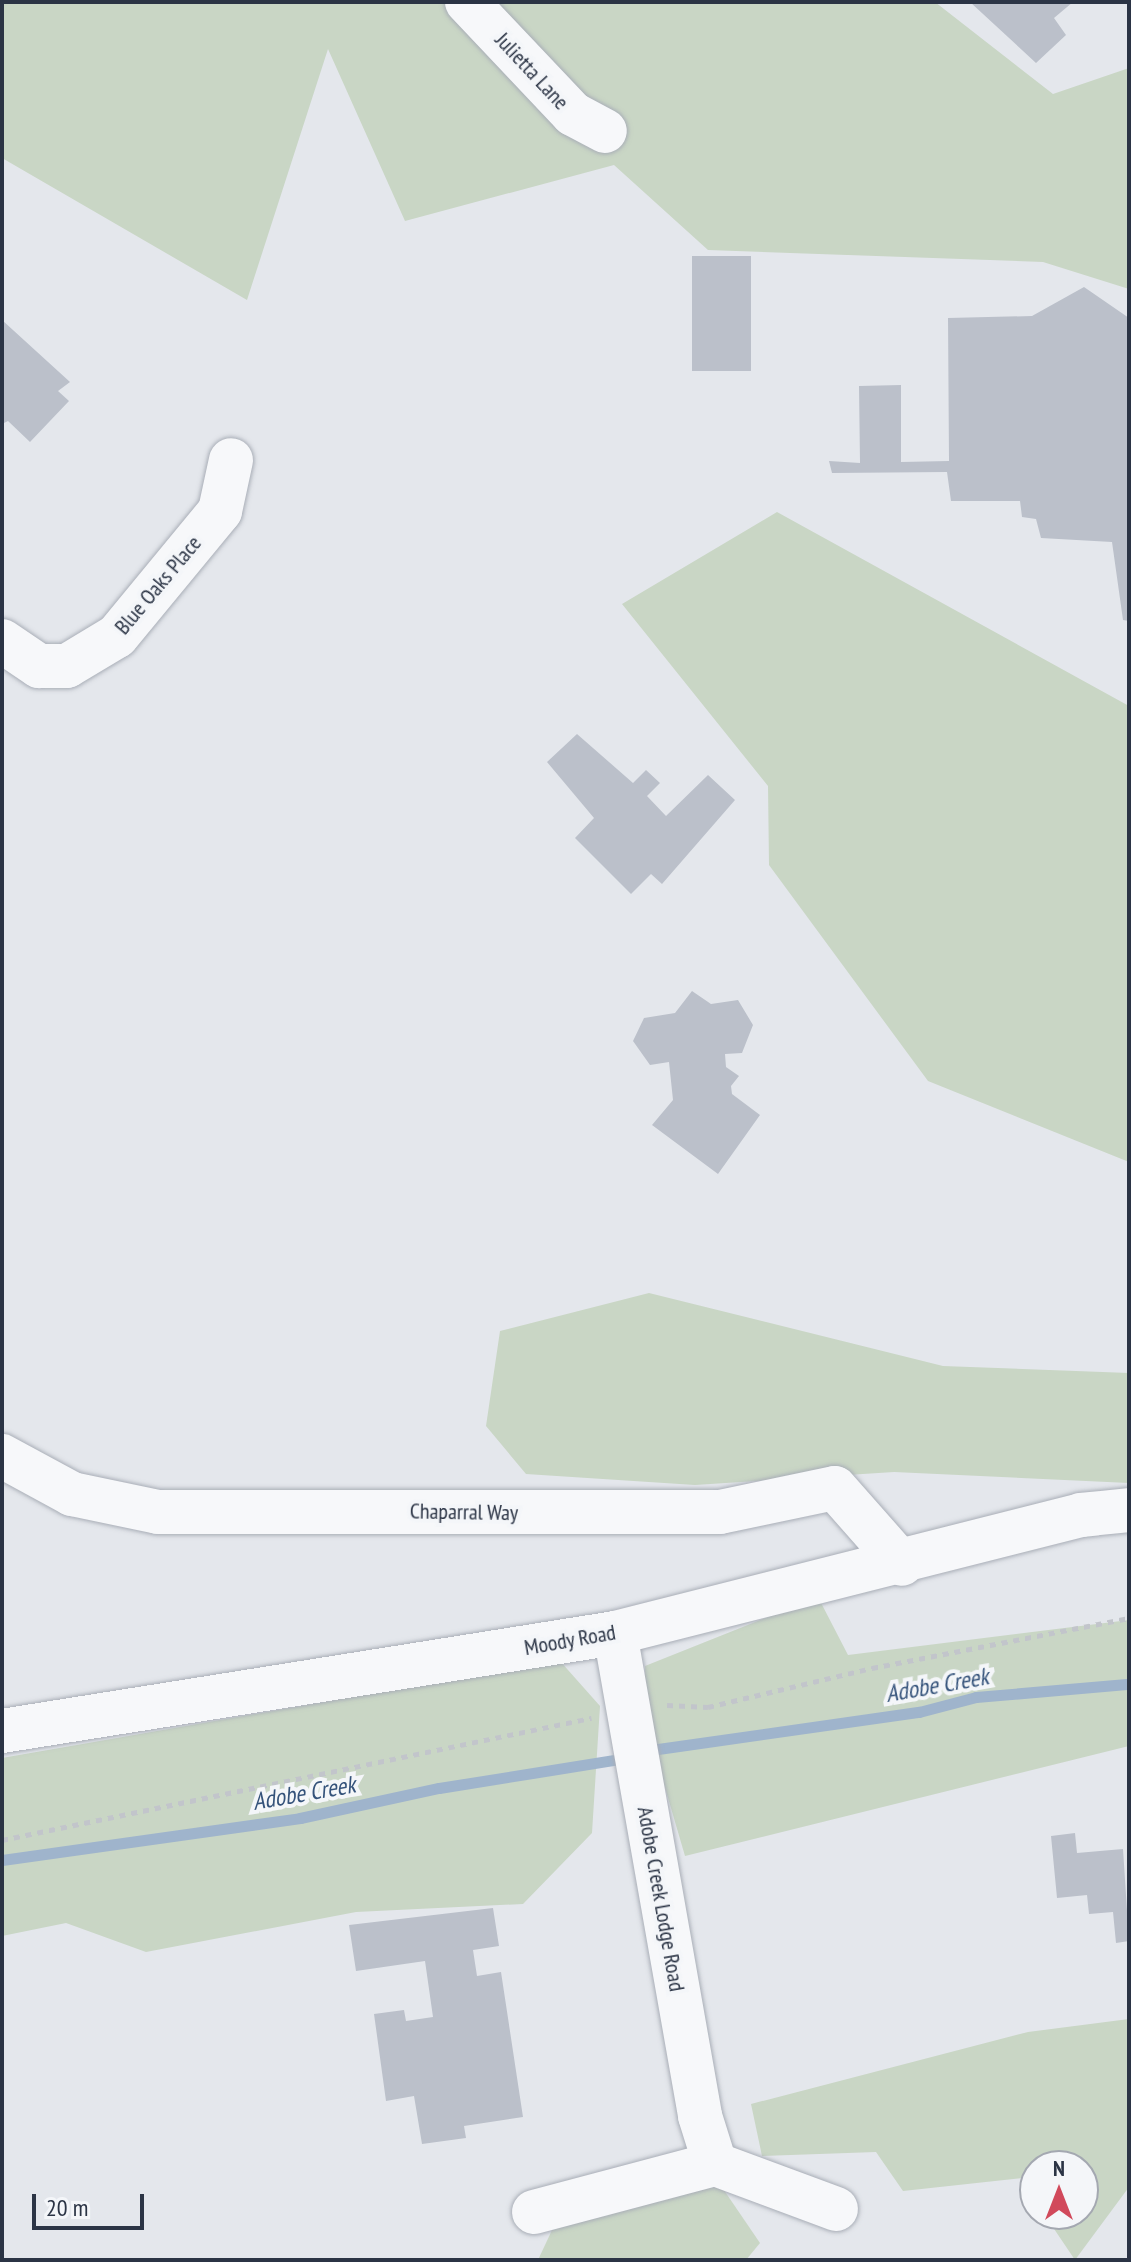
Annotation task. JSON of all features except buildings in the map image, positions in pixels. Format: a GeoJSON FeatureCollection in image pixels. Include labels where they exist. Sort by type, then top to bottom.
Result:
{"type":"FeatureCollection","features":[{"type":"Feature","properties":{"kind":"street","name":"Julietta Lane"},"geometry":{"type":"LineString","coordinates":[[467,2],[573,114],[605,131]]}},
{"type":"Feature","properties":{"kind":"street","name":"Blue Oaks Place"},"geometry":{"type":"LineString","coordinates":[[2,641],[39,666],[67,666],[117,636],[220,511],[231,460]]}},
{"type":"Feature","properties":{"kind":"street","name":"Chaparral Way"},"geometry":{"type":"LineString","coordinates":[[2,1456],[72,1494],[158,1512],[720,1512],[835,1488],[902,1564]]}},
{"type":"Feature","properties":{"kind":"street","name":"Moody Road"},"geometry":{"type":"LineString","coordinates":[[2,1731],[615,1633],[902,1564],[1081,1515],[1129,1510]]}},
{"type":"Feature","properties":{"kind":"street","name":"Adobe Creek Lodge Road"},"geometry":{"type":"LineString","coordinates":[[615,1633],[700,2116],[715,2164]]}},
{"type":"Feature","properties":{"kind":"street"},"geometry":{"type":"LineString","coordinates":[[534,2212],[715,2164],[836,2209]]}},
{"type":"Feature","properties":{"kind":"path"},"geometry":{"type":"LineString","coordinates":[[2,1840],[631,1719],[664,1705],[708,1707],[872,1668],[1129,1618]]}},
{"type":"Feature","properties":{"kind":"green space"},"geometry":{"type":"Polygon","coordinates":[[[2,2],[935,2],[1053,94],[1129,68],[1129,289],[1043,262],[708,250],[614,165],[405,221],[328,49],[247,300],[2,158],[2,2]]]}},
{"type":"Feature","properties":{"kind":"green space"},"geometry":{"type":"Polygon","coordinates":[[[777,512],[1129,706],[1129,1162],[928,1081],[769,865],[768,786],[622,604],[777,512]]]}},
{"type":"Feature","properties":{"kind":"green space"},"geometry":{"type":"Polygon","coordinates":[[[649,1293],[943,1366],[1129,1373],[1129,1483],[894,1472],[695,1485],[526,1474],[486,1426],[500,1331],[649,1293]]]}},
{"type":"Feature","properties":{"kind":"green space"},"geometry":{"type":"Polygon","coordinates":[[[818,1597],[848,1655],[1129,1620],[1129,1746],[685,1856],[645,1719],[645,1666],[818,1597]]]}},
{"type":"Feature","properties":{"kind":"green space"},"geometry":{"type":"Polygon","coordinates":[[[560,1661],[600,1706],[592,1833],[523,1904],[356,1912],[146,1952],[66,1923],[2,1936],[2,1758],[560,1661]]]}},
{"type":"Feature","properties":{"kind":"green space"},"geometry":{"type":"Polygon","coordinates":[[[1129,2019],[1129,2187],[1099,2228],[1099,2150],[1019,2150],[1019,2178],[903,2191],[876,2152],[762,2156],[751,2104],[1028,2032],[1129,2019]]]}},
{"type":"Feature","properties":{"kind":"green space"},"geometry":{"type":"Polygon","coordinates":[[[698,2152],[760,2243],[746,2260],[538,2260],[575,2181],[698,2152]]]}},
{"type":"Feature","properties":{"kind":"green space"},"geometry":{"type":"Polygon","coordinates":[[[1055,2230],[1097,2230],[1075,2260],[1055,2230]]]}},
{"type":"Feature","properties":{"kind":"waterway","name":"Adobe Creek"},"geometry":{"type":"LineString","coordinates":[[658,1749],[919,1712],[976,1697],[1129,1684]]}},
{"type":"Feature","properties":{"kind":"waterway","name":"Adobe Creek"},"geometry":{"type":"LineString","coordinates":[[2,1860],[300,1818],[439,1788],[613,1760]]}}]}
